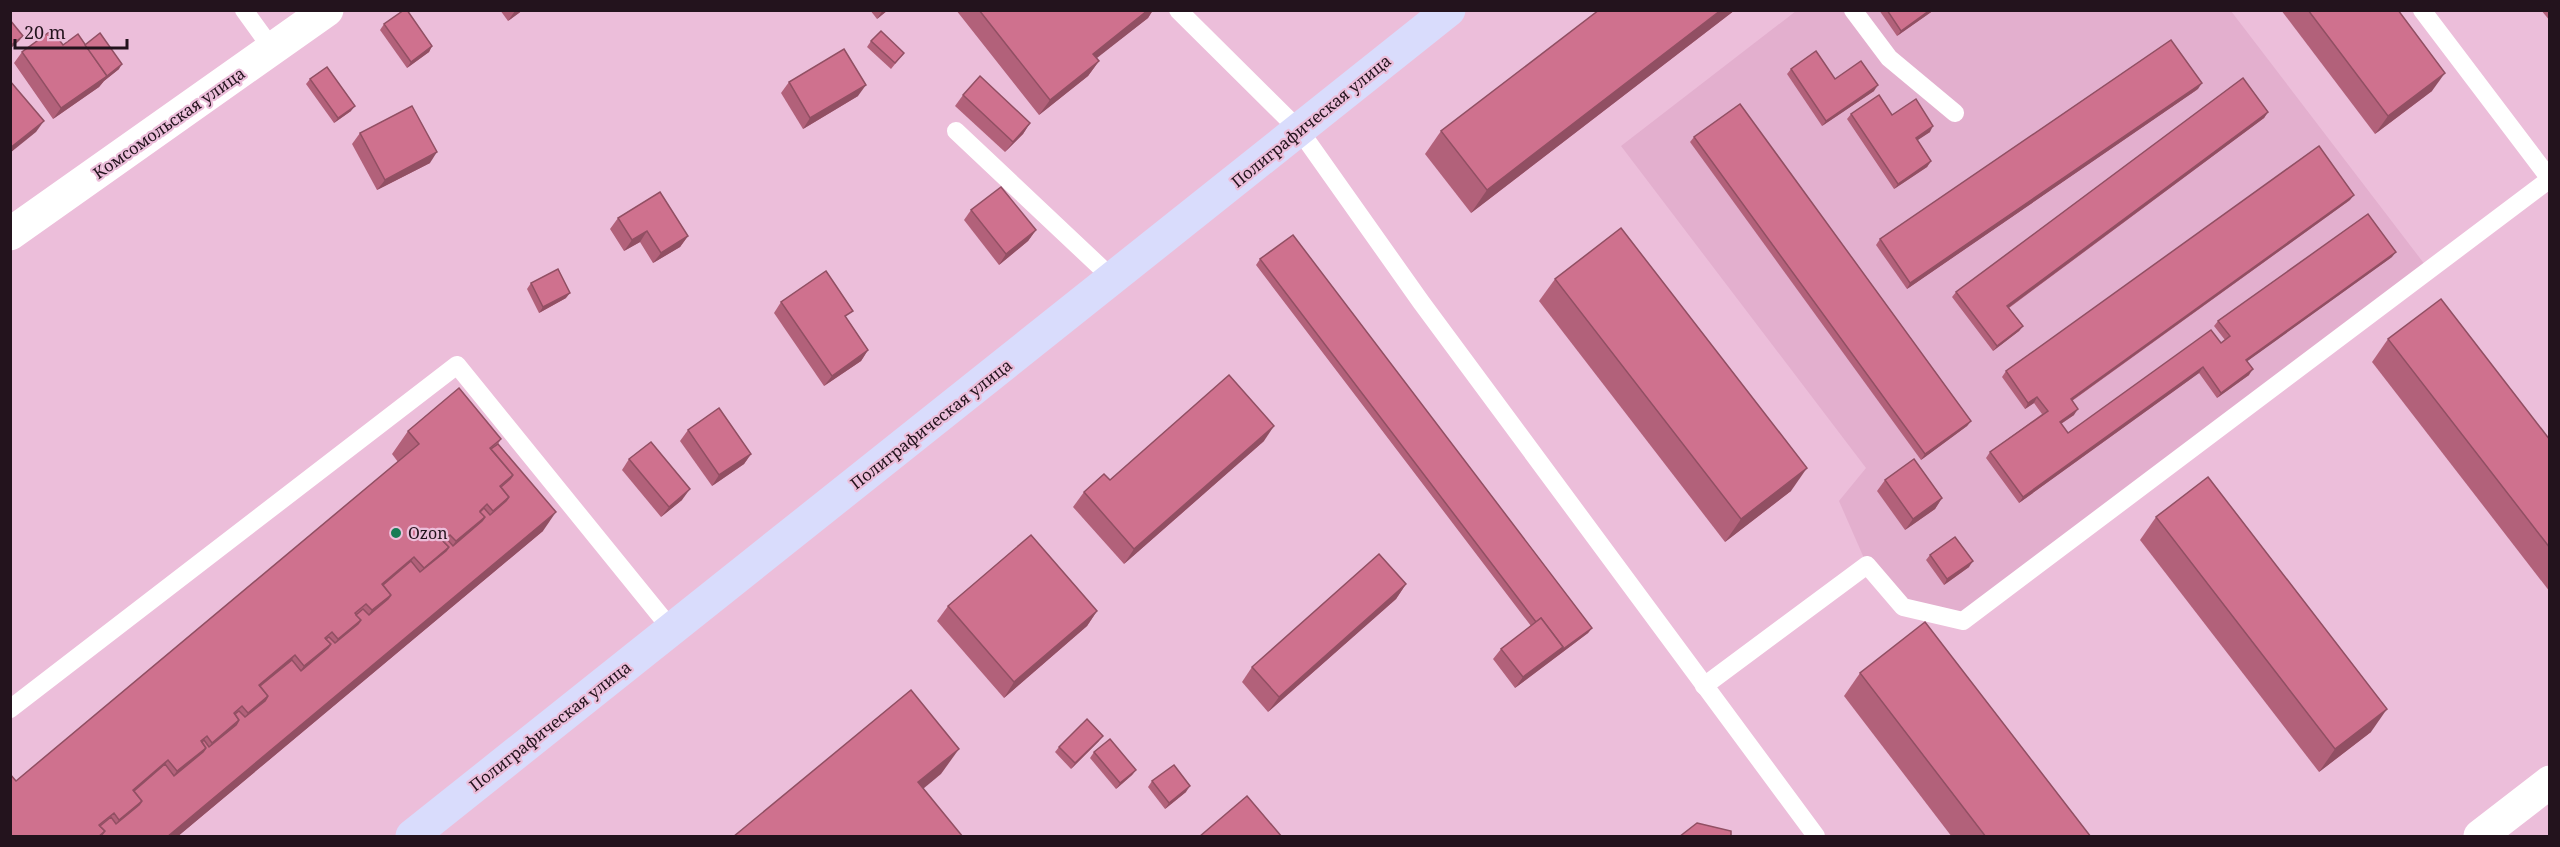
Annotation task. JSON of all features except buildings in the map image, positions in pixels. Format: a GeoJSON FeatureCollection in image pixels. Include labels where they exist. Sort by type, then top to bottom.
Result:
{"type":"FeatureCollection","features":[{"type":"Feature","properties":{"kind":"main road","name":"Полиграфическая улица"},"geometry":{"type":"LineString","coordinates":[[412,837],[1449,10]]}},
{"type":"Feature","properties":{"kind":"street","name":"Комсомольская улица"},"geometry":{"type":"LineString","coordinates":[[10,234],[327,10]]}},
{"type":"Feature","properties":{"kind":"street"},"geometry":{"type":"LineString","coordinates":[[2480,837],[2550,782]]}},
{"type":"Feature","properties":{"kind":"lane"},"geometry":{"type":"LineString","coordinates":[[244,10],[273,50]]}},
{"type":"Feature","properties":{"kind":"lane"},"geometry":{"type":"LineString","coordinates":[[1178,10],[1300,131],[1421,302],[1816,837]]}},
{"type":"Feature","properties":{"kind":"lane"},"geometry":{"type":"LineString","coordinates":[[1853,10],[1889,58],[1955,113]]}},
{"type":"Feature","properties":{"kind":"lane"},"geometry":{"type":"LineString","coordinates":[[1704,686],[1867,565],[1904,607],[1963,621],[2550,179],[2422,10]]}},
{"type":"Feature","properties":{"kind":"lane"},"geometry":{"type":"LineString","coordinates":[[956,131],[1113,279]]}},
{"type":"Feature","properties":{"kind":"lane"},"geometry":{"type":"LineString","coordinates":[[10,709],[457,365],[672,630]]}},
{"type":"Feature","properties":{"kind":"shaded area"},"geometry":{"type":"Polygon","coordinates":[[[1796,11],[2231,11],[2429,270],[1963,621],[1903,607],[1867,565],[1839,501],[1866,468],[1621,146],[1796,11]]]}},
{"type":"Feature","properties":{"kind":"place","name":"Ozon"},"geometry":{"type":"Point","coordinates":[396,533]}}]}
